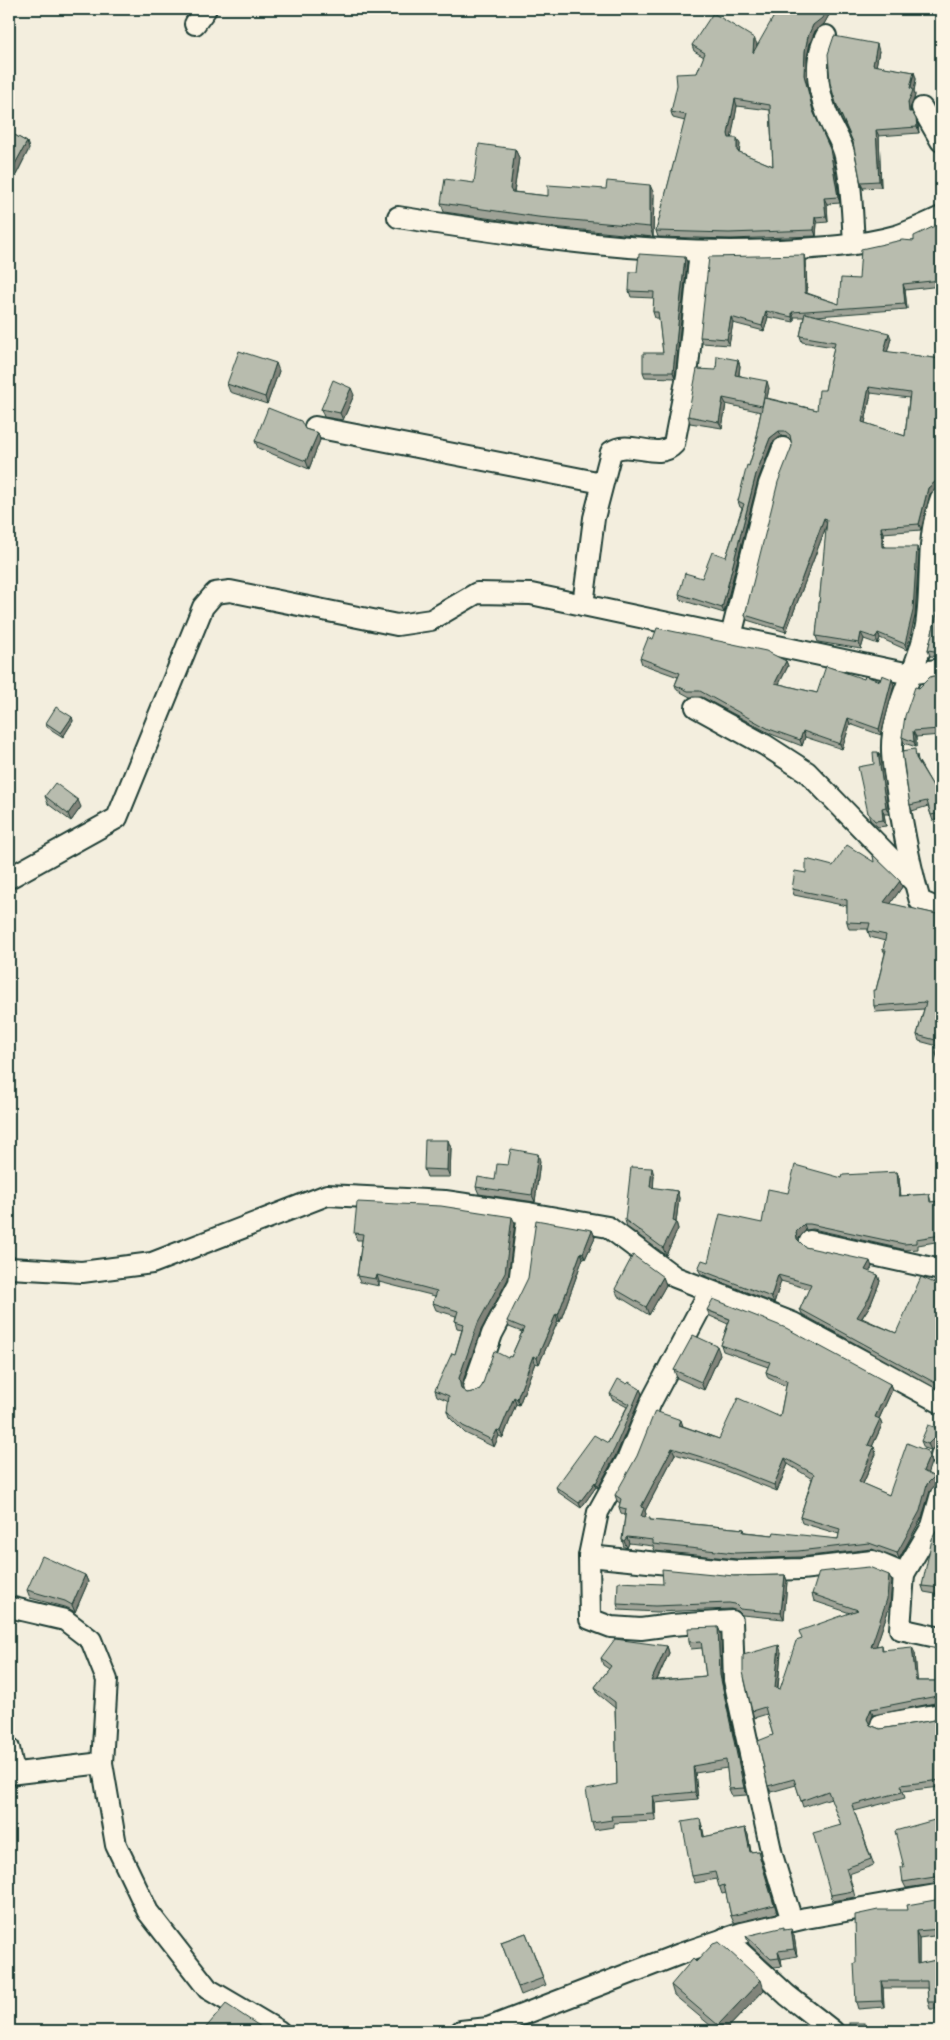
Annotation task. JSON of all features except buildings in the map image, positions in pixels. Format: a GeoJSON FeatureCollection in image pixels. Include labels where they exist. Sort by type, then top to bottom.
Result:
{"type":"FeatureCollection","features":[{"type":"Feature","properties":{"kind":"street"},"geometry":{"type":"LineString","coordinates":[[826,36],[820,49],[817,69],[819,88],[823,103],[846,158],[854,243]]}},
{"type":"Feature","properties":{"kind":"street"},"geometry":{"type":"LineString","coordinates":[[922,108],[941,141]]}},
{"type":"Feature","properties":{"kind":"street"},"geometry":{"type":"LineString","coordinates":[[398,217],[498,233],[640,250],[748,252],[821,248],[854,243],[900,234],[941,217]]}},
{"type":"Feature","properties":{"kind":"street"},"geometry":{"type":"LineString","coordinates":[[583,605],[594,518],[608,459],[614,449],[621,447],[663,451],[674,444],[687,376],[700,251]]}},
{"type":"Feature","properties":{"kind":"street"},"geometry":{"type":"LineString","coordinates":[[315,427],[602,483]]}},
{"type":"Feature","properties":{"kind":"street"},"geometry":{"type":"LineString","coordinates":[[731,636],[770,484],[783,448]]}},
{"type":"Feature","properties":{"kind":"street"},"geometry":{"type":"LineString","coordinates":[[941,498],[936,510],[929,564],[927,618],[924,638],[910,674],[893,733],[892,751],[903,831],[920,901],[941,910]]}},
{"type":"Feature","properties":{"kind":"street"},"geometry":{"type":"LineString","coordinates":[[14,868],[116,818],[203,607],[215,593],[230,591],[398,625],[431,620],[477,593],[531,594],[910,674],[941,670]]}},
{"type":"Feature","properties":{"kind":"street"},"geometry":{"type":"LineString","coordinates":[[696,707],[765,745],[806,772],[915,883]]}},
{"type":"Feature","properties":{"kind":"street"},"geometry":{"type":"LineString","coordinates":[[9,1268],[82,1272],[152,1264],[327,1195],[445,1202],[528,1213],[608,1227],[676,1277],[709,1292],[793,1323],[941,1403]]}},
{"type":"Feature","properties":{"kind":"street"},"geometry":{"type":"LineString","coordinates":[[473,1388],[492,1334],[520,1283],[528,1213]]}},
{"type":"Feature","properties":{"kind":"street"},"geometry":{"type":"LineString","coordinates":[[810,1241],[941,1270]]}},
{"type":"Feature","properties":{"kind":"street"},"geometry":{"type":"LineString","coordinates":[[709,1292],[650,1402],[628,1458],[598,1512],[589,1556],[590,1619],[611,1627],[641,1629],[671,1624],[732,1621],[734,1680],[772,1855],[792,1921]]}},
{"type":"Feature","properties":{"kind":"street"},"geometry":{"type":"LineString","coordinates":[[941,1494],[932,1526],[904,1574],[900,1629],[941,1638]]}},
{"type":"Feature","properties":{"kind":"street"},"geometry":{"type":"LineString","coordinates":[[589,1556],[737,1570],[801,1569],[873,1562],[904,1574]]}},
{"type":"Feature","properties":{"kind":"street"},"geometry":{"type":"LineString","coordinates":[[9,1607],[65,1620],[91,1640],[107,1680],[102,1763],[116,1844],[148,1912],[208,1989],[279,2031]]}},
{"type":"Feature","properties":{"kind":"street"},"geometry":{"type":"LineString","coordinates":[[881,1724],[941,1714]]}},
{"type":"Feature","properties":{"kind":"street"},"geometry":{"type":"LineString","coordinates":[[9,1748],[11,1773],[102,1763]]}},
{"type":"Feature","properties":{"kind":"street"},"geometry":{"type":"LineString","coordinates":[[461,2031],[509,2026],[680,1954],[726,1938],[792,1921],[941,1894]]}},
{"type":"Feature","properties":{"kind":"street"},"geometry":{"type":"LineString","coordinates":[[726,1938],[788,1995],[833,2031]]}}]}
